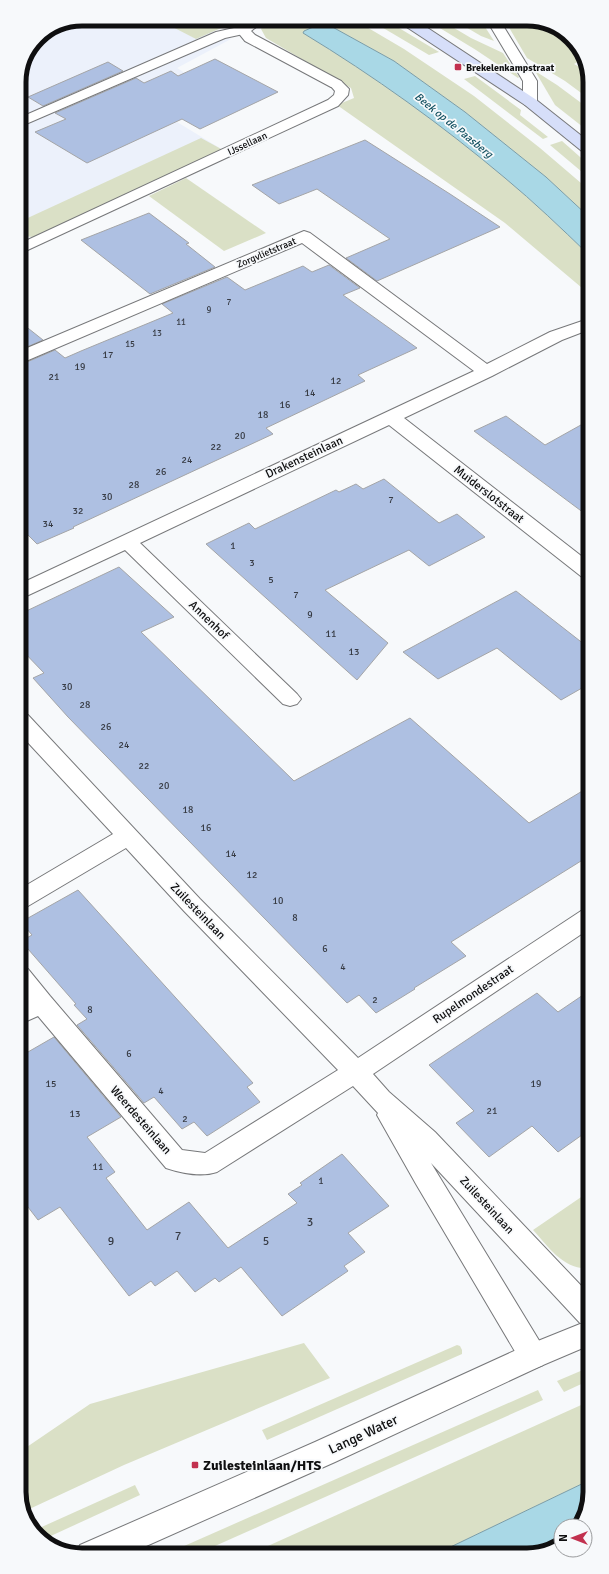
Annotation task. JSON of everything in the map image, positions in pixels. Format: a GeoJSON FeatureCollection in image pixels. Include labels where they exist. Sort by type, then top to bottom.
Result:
{"type":"FeatureCollection","features":[{"type":"Feature","properties":{"kind":"main road"},"geometry":{"type":"LineString","coordinates":[[415,26],[530,102],[583,145]]}},
{"type":"Feature","properties":{"kind":"street"},"geometry":{"type":"LineString","coordinates":[[243,30],[249,26]]}},
{"type":"Feature","properties":{"kind":"street","name":"IJssellaan"},"geometry":{"type":"LineString","coordinates":[[243,30],[250,38],[336,84]]}},
{"type":"Feature","properties":{"kind":"street","name":"Zorgvlietstraat"},"geometry":{"type":"LineString","coordinates":[[26,354],[304,236],[486,372]]}},
{"type":"Feature","properties":{"kind":"street","name":"Drakensteinlaan"},"geometry":{"type":"LineString","coordinates":[[26,589],[486,372],[556,336],[583,326]]}},
{"type":"Feature","properties":{"kind":"street","name":"Muiderslotstraat"},"geometry":{"type":"LineString","coordinates":[[390,416],[583,567]]}},
{"type":"Feature","properties":{"kind":"street","name":"Annenhof"},"geometry":{"type":"LineString","coordinates":[[127,541],[290,699]]}},
{"type":"Feature","properties":{"kind":"street","name":"Zuilesteinlaan"},"geometry":{"type":"LineString","coordinates":[[26,726],[192,905],[380,1098],[426,1140],[583,1307]]}},
{"type":"Feature","properties":{"kind":"street"},"geometry":{"type":"LineString","coordinates":[[26,896],[128,836]]}},
{"type":"Feature","properties":{"kind":"street","name":"Rupelmondestraat"},"geometry":{"type":"LineString","coordinates":[[356,1072],[583,921]]}},
{"type":"Feature","properties":{"kind":"street","name":"Weerdesteinlaan"},"geometry":{"type":"LineString","coordinates":[[26,993],[31,1008],[175,1160],[208,1164],[356,1072]]}},
{"type":"Feature","properties":{"kind":"street","name":"Zuilesteinlaan"},"geometry":{"type":"LineString","coordinates":[[380,1098],[409,1150],[493,1285],[533,1356]]}},
{"type":"Feature","properties":{"kind":"street","name":"Lange Water"},"geometry":{"type":"LineString","coordinates":[[107,1548],[325,1452],[533,1356],[583,1335]]}},
{"type":"Feature","properties":{"kind":"lane"},"geometry":{"type":"LineString","coordinates":[[497,26],[530,81],[530,102]]}},
{"type":"Feature","properties":{"kind":"lane"},"geometry":{"type":"LineString","coordinates":[[26,120],[221,35],[243,30]]}},
{"type":"Feature","properties":{"kind":"lane","name":"IJssellaan"},"geometry":{"type":"LineString","coordinates":[[26,246],[333,103],[340,98],[343,92],[342,89],[336,84]]}},
{"type":"Feature","properties":{"kind":"shaded area"},"geometry":{"type":"Polygon","coordinates":[[[74,26],[202,26],[231,39],[177,68],[198,81],[149,105],[223,150],[38,238],[26,237],[26,78],[32,57],[45,40],[54,33],[74,26]]]}},
{"type":"Feature","properties":{"kind":"green space"},"geometry":{"type":"Polygon","coordinates":[[[171,26],[226,26],[196,39],[171,26]]]}},
{"type":"Feature","properties":{"kind":"green space"},"geometry":{"type":"Polygon","coordinates":[[[263,26],[314,26],[303,33],[382,84],[481,158],[516,187],[583,249],[583,289],[505,223],[337,105],[354,98],[351,88],[266,38],[261,29],[263,26]]]}},
{"type":"Feature","properties":{"kind":"green space"},"geometry":{"type":"Polygon","coordinates":[[[331,26],[365,26],[404,49],[474,96],[540,148],[583,185],[583,211],[546,177],[465,112],[394,61],[331,26]]]}},
{"type":"Feature","properties":{"kind":"green space"},"geometry":{"type":"Polygon","coordinates":[[[380,26],[396,26],[439,52],[429,55],[380,26]]]}},
{"type":"Feature","properties":{"kind":"green space"},"geometry":{"type":"Polygon","coordinates":[[[437,26],[451,26],[471,38],[503,53],[519,77],[518,78],[437,26]]]}},
{"type":"Feature","properties":{"kind":"green space"},"geometry":{"type":"Polygon","coordinates":[[[464,26],[484,26],[494,41],[481,36],[464,26]]]}},
{"type":"Feature","properties":{"kind":"green space"},"geometry":{"type":"Polygon","coordinates":[[[508,26],[531,26],[542,28],[555,33],[567,42],[579,62],[574,64],[581,68],[583,94],[565,81],[527,58],[508,26]]]}},
{"type":"Feature","properties":{"kind":"green space"},"geometry":{"type":"Polygon","coordinates":[[[535,71],[583,104],[583,127],[555,105],[535,71]]]}},
{"type":"Feature","properties":{"kind":"green space"},"geometry":{"type":"Polygon","coordinates":[[[475,76],[521,110],[520,115],[548,137],[543,139],[464,79],[475,76]]]}},
{"type":"Feature","properties":{"kind":"green space"},"geometry":{"type":"Polygon","coordinates":[[[201,138],[223,150],[39,238],[26,236],[26,219],[201,138]]]}},
{"type":"Feature","properties":{"kind":"green space"},"geometry":{"type":"Polygon","coordinates":[[[562,141],[583,160],[583,173],[550,145],[562,141]]]}},
{"type":"Feature","properties":{"kind":"green space"},"geometry":{"type":"Polygon","coordinates":[[[186,178],[266,233],[224,251],[149,196],[186,178]]]}},
{"type":"Feature","properties":{"kind":"green space"},"geometry":{"type":"Polygon","coordinates":[[[583,1196],[583,1268],[572,1266],[565,1262],[551,1250],[533,1230],[583,1196]]]}},
{"type":"Feature","properties":{"kind":"green space"},"geometry":{"type":"Polygon","coordinates":[[[304,1343],[330,1378],[124,1465],[29,1509],[26,1492],[26,1448],[90,1404],[304,1343]]]}},
{"type":"Feature","properties":{"kind":"green space"},"geometry":{"type":"Polygon","coordinates":[[[457,1345],[460,1346],[462,1354],[267,1440],[262,1430],[457,1345]]]}},
{"type":"Feature","properties":{"kind":"green space"},"geometry":{"type":"Polygon","coordinates":[[[583,1370],[583,1383],[564,1392],[557,1381],[583,1370]]]}},
{"type":"Feature","properties":{"kind":"green space"},"geometry":{"type":"Polygon","coordinates":[[[538,1390],[543,1400],[210,1548],[180,1548],[538,1390]]]}},
{"type":"Feature","properties":{"kind":"green space"},"geometry":{"type":"Polygon","coordinates":[[[583,1404],[583,1483],[448,1548],[263,1548],[583,1404]]]}},
{"type":"Feature","properties":{"kind":"green space"},"geometry":{"type":"Polygon","coordinates":[[[135,1485],[140,1495],[49,1537],[39,1528],[135,1485]]]}},
{"type":"Feature","properties":{"kind":"water","name":"Beek op de Paasberg"},"geometry":{"type":"Polygon","coordinates":[[[315,26],[331,26],[394,61],[465,112],[546,177],[583,211],[583,249],[526,196],[457,139],[356,66],[303,33],[304,31],[315,26]]]}},
{"type":"Feature","properties":{"kind":"water"},"geometry":{"type":"Polygon","coordinates":[[[583,1483],[583,1500],[577,1518],[553,1518],[553,1541],[538,1547],[448,1548],[583,1483]]]}},
{"type":"Feature","properties":{"kind":"building"},"geometry":{"type":"Polygon","coordinates":[[[215,59],[278,92],[200,129],[182,119],[87,163],[35,132],[66,119],[55,113],[136,78],[144,83],[171,71],[178,76],[215,59]]]}},
{"type":"Feature","properties":{"kind":"building"},"geometry":{"type":"Polygon","coordinates":[[[108,62],[123,71],[43,106],[28,97],[108,62]]]}},
{"type":"Feature","properties":{"kind":"building"},"geometry":{"type":"Polygon","coordinates":[[[365,140],[500,227],[377,281],[346,258],[390,239],[317,189],[279,204],[252,185],[365,140]]]}},
{"type":"Feature","properties":{"kind":"building"},"geometry":{"type":"Polygon","coordinates":[[[149,213],[189,243],[186,244],[215,267],[150,294],[81,240],[149,213]]]}},
{"type":"Feature","properties":{"kind":"building"},"geometry":{"type":"Polygon","coordinates":[[[329,265],[360,288],[343,295],[417,348],[358,375],[365,381],[266,428],[273,434],[37,544],[26,533],[26,362],[55,350],[65,358],[173,313],[162,304],[227,277],[245,290],[303,266],[312,272],[329,265]]]}},
{"type":"Feature","properties":{"kind":"building"},"geometry":{"type":"Polygon","coordinates":[[[26,327],[43,340],[26,347],[26,327]]]}},
{"type":"Feature","properties":{"kind":"building"},"geometry":{"type":"Polygon","coordinates":[[[506,416],[545,445],[583,424],[583,512],[474,431],[506,416]]]}},
{"type":"Feature","properties":{"kind":"building"},"geometry":{"type":"Polygon","coordinates":[[[384,479],[439,523],[457,514],[485,537],[429,566],[409,550],[325,590],[388,643],[357,680],[206,544],[249,523],[255,529],[336,490],[339,492],[356,484],[363,489],[384,479]]]}},
{"type":"Feature","properties":{"kind":"building"},"geometry":{"type":"Polygon","coordinates":[[[119,567],[174,617],[141,632],[294,781],[410,718],[529,823],[583,791],[583,860],[451,942],[466,956],[376,1013],[359,995],[347,1003],[68,717],[33,678],[44,673],[26,654],[26,611],[119,567]]]}},
{"type":"Feature","properties":{"kind":"building"},"geometry":{"type":"Polygon","coordinates":[[[516,591],[583,643],[583,687],[561,700],[497,648],[438,679],[403,652],[516,591]]]}},
{"type":"Feature","properties":{"kind":"building"},"geometry":{"type":"Polygon","coordinates":[[[78,890],[253,1083],[247,1087],[260,1102],[207,1136],[194,1122],[182,1129],[154,1097],[144,1103],[77,1025],[87,1019],[74,1005],[76,1004],[26,947],[26,938],[32,935],[26,928],[26,919],[78,890]]]}},
{"type":"Feature","properties":{"kind":"building"},"geometry":{"type":"Polygon","coordinates":[[[537,993],[558,1012],[583,995],[583,1134],[558,1152],[532,1126],[489,1157],[456,1123],[474,1111],[429,1065],[537,993]]]}},
{"type":"Feature","properties":{"kind":"building"},"geometry":{"type":"Polygon","coordinates":[[[54,1037],[121,1117],[87,1137],[115,1172],[106,1178],[147,1230],[189,1202],[228,1248],[297,1203],[288,1194],[302,1185],[300,1183],[342,1154],[389,1206],[348,1233],[365,1252],[344,1266],[348,1271],[282,1316],[241,1267],[219,1282],[215,1278],[195,1292],[177,1271],[155,1286],[151,1281],[129,1296],[60,1207],[38,1220],[26,1204],[26,1053],[54,1037]]]}},
{"type":"Feature","properties":{"kind":"place","name":"Brekelenkampstraat"},"geometry":{"type":"Point","coordinates":[458,67]}},
{"type":"Feature","properties":{"kind":"place","name":"Zuilesteinlaan/HTS"},"geometry":{"type":"Point","coordinates":[195,1465]}}]}
